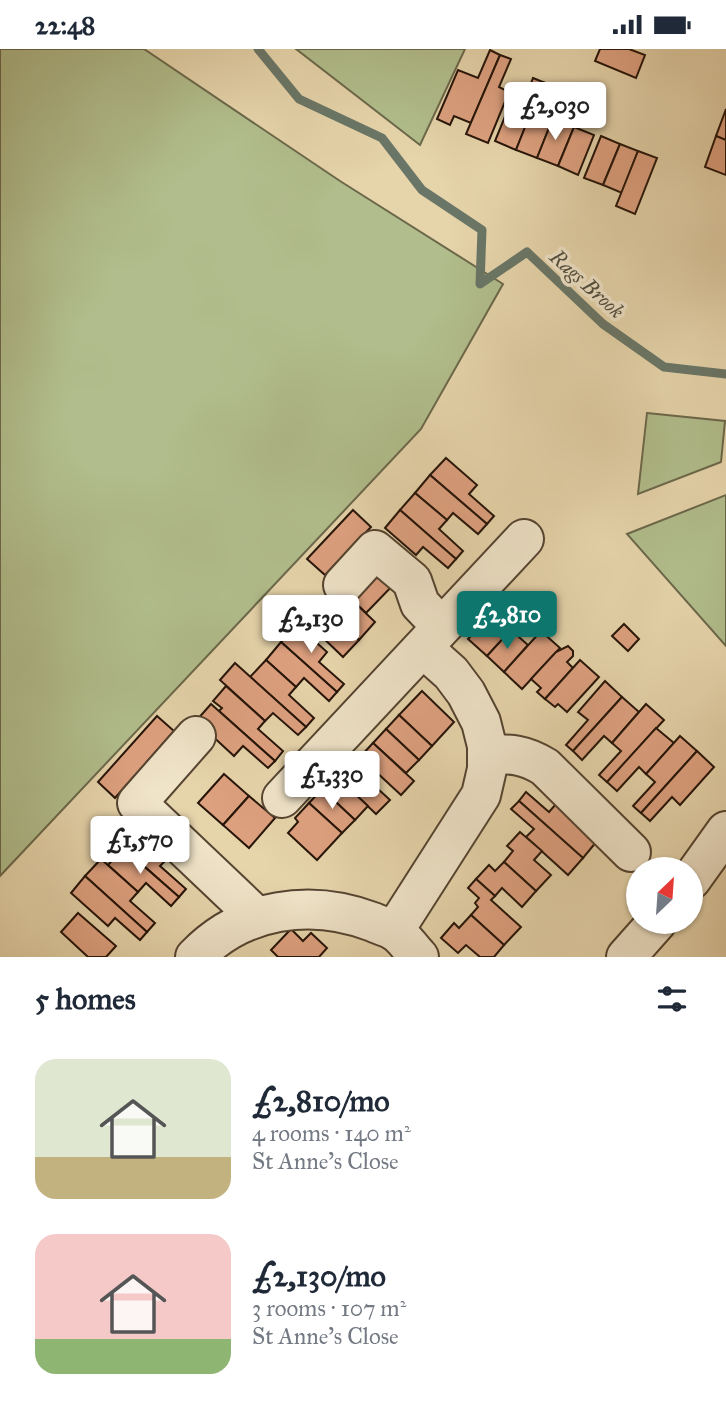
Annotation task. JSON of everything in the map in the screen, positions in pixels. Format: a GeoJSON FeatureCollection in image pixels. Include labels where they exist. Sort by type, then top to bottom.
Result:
{"type":"FeatureCollection","features":[{"type":"Feature","properties":{"kind":"street"},"geometry":{"type":"LineString","coordinates":[[282,799],[524,539]]}},
{"type":"Feature","properties":{"kind":"street"},"geometry":{"type":"LineString","coordinates":[[195,957],[225,931],[257,917],[281,911],[313,908],[349,913],[407,944],[481,795],[487,769],[487,754],[481,722],[466,693],[451,673],[412,581],[375,550],[343,585]]}},
{"type":"Feature","properties":{"kind":"street"},"geometry":{"type":"LineString","coordinates":[[196,736],[137,803],[257,917]]}},
{"type":"Feature","properties":{"kind":"street"},"geometry":{"type":"LineString","coordinates":[[487,754],[516,754],[545,767],[631,852]]}},
{"type":"Feature","properties":{"kind":"street"},"geometry":{"type":"LineString","coordinates":[[626,957],[645,935]]}},
{"type":"Feature","properties":{"kind":"green space"},"geometry":{"type":"Polygon","coordinates":[[[0,49],[144,49],[340,181],[503,284],[421,429],[0,876],[0,49]]]}},
{"type":"Feature","properties":{"kind":"green space"},"geometry":{"type":"Polygon","coordinates":[[[296,49],[465,49],[420,145],[296,49]]]}},
{"type":"Feature","properties":{"kind":"green space"},"geometry":{"type":"Polygon","coordinates":[[[647,413],[725,421],[721,462],[638,494],[647,413]]]}},
{"type":"Feature","properties":{"kind":"green space"},"geometry":{"type":"Polygon","coordinates":[[[726,495],[726,646],[627,534],[726,495]]]}},
{"type":"Feature","properties":{"kind":"building"},"geometry":{"type":"Polygon","coordinates":[[[600,49],[629,49],[645,55],[636,78],[595,61],[600,49]]]}},
{"type":"Feature","properties":{"kind":"building"},"geometry":{"type":"Polygon","coordinates":[[[490,50],[500,55],[471,123],[454,116],[450,125],[437,119],[458,70],[478,78],[490,50]]]}},
{"type":"Feature","properties":{"kind":"building"},"geometry":{"type":"Polygon","coordinates":[[[500,55],[511,59],[499,87],[509,92],[488,143],[466,134],[500,55]]]}},
{"type":"Feature","properties":{"kind":"building"},"geometry":{"type":"Polygon","coordinates":[[[533,78],[543,82],[516,150],[495,141],[511,102],[522,106],[533,78]]]}},
{"type":"Feature","properties":{"kind":"building"},"geometry":{"type":"Polygon","coordinates":[[[543,82],[556,87],[545,115],[553,118],[537,158],[516,150],[543,82]]]}},
{"type":"Feature","properties":{"kind":"building"},"geometry":{"type":"Polygon","coordinates":[[[726,109],[726,140],[716,136],[726,109]]]}},
{"type":"Feature","properties":{"kind":"building"},"geometry":{"type":"Polygon","coordinates":[[[553,118],[574,127],[558,166],[537,158],[553,118]]]}},
{"type":"Feature","properties":{"kind":"building"},"geometry":{"type":"Polygon","coordinates":[[[574,127],[594,135],[578,175],[558,166],[574,127]]]}},
{"type":"Feature","properties":{"kind":"building"},"geometry":{"type":"Polygon","coordinates":[[[601,136],[620,144],[603,185],[584,178],[601,136]]]}},
{"type":"Feature","properties":{"kind":"building"},"geometry":{"type":"Polygon","coordinates":[[[716,136],[726,140],[726,175],[705,167],[716,136]]]}},
{"type":"Feature","properties":{"kind":"building"},"geometry":{"type":"Polygon","coordinates":[[[620,144],[638,151],[622,193],[603,185],[620,144]]]}},
{"type":"Feature","properties":{"kind":"building"},"geometry":{"type":"Polygon","coordinates":[[[638,151],[657,158],[635,214],[616,206],[638,151]]]}},
{"type":"Feature","properties":{"kind":"building"},"geometry":{"type":"Polygon","coordinates":[[[446,458],[477,485],[469,494],[494,516],[487,524],[430,475],[446,458]]]}},
{"type":"Feature","properties":{"kind":"building"},"geometry":{"type":"Polygon","coordinates":[[[430,475],[487,524],[478,534],[453,513],[447,520],[415,493],[430,475]]]}},
{"type":"Feature","properties":{"kind":"building"},"geometry":{"type":"Polygon","coordinates":[[[415,493],[447,520],[439,529],[463,551],[456,559],[400,510],[415,493]]]}},
{"type":"Feature","properties":{"kind":"building"},"geometry":{"type":"Polygon","coordinates":[[[353,510],[371,527],[325,575],[307,559],[353,510]]]}},
{"type":"Feature","properties":{"kind":"building"},"geometry":{"type":"Polygon","coordinates":[[[400,510],[456,559],[448,568],[423,547],[416,555],[385,528],[400,510]]]}},
{"type":"Feature","properties":{"kind":"building"},"geometry":{"type":"Polygon","coordinates":[[[380,565],[397,581],[366,613],[350,598],[380,565]]]}},
{"type":"Feature","properties":{"kind":"building"},"geometry":{"type":"Polygon","coordinates":[[[350,598],[375,622],[359,640],[333,615],[350,598]]]}},
{"type":"Feature","properties":{"kind":"building"},"geometry":{"type":"Polygon","coordinates":[[[492,613],[511,630],[487,656],[468,639],[492,613]]]}},
{"type":"Feature","properties":{"kind":"building"},"geometry":{"type":"Polygon","coordinates":[[[333,615],[359,640],[343,657],[317,632],[333,615]]]}},
{"type":"Feature","properties":{"kind":"building"},"geometry":{"type":"Polygon","coordinates":[[[624,624],[639,639],[628,651],[612,636],[624,624]]]}},
{"type":"Feature","properties":{"kind":"building"},"geometry":{"type":"Polygon","coordinates":[[[297,625],[327,652],[319,662],[344,684],[337,692],[281,642],[297,625]]]}},
{"type":"Feature","properties":{"kind":"building"},"geometry":{"type":"Polygon","coordinates":[[[511,630],[528,645],[504,672],[487,656],[511,630]]]}},
{"type":"Feature","properties":{"kind":"building"},"geometry":{"type":"Polygon","coordinates":[[[541,631],[560,648],[522,689],[504,672],[541,631]]]}},
{"type":"Feature","properties":{"kind":"building"},"geometry":{"type":"Polygon","coordinates":[[[281,642],[337,692],[329,701],[304,678],[296,687],[266,660],[281,642]]]}},
{"type":"Feature","properties":{"kind":"building"},"geometry":{"type":"Polygon","coordinates":[[[568,646],[573,651],[573,656],[567,662],[573,668],[545,699],[537,692],[541,688],[531,679],[556,652],[568,646]]]}},
{"type":"Feature","properties":{"kind":"building"},"geometry":{"type":"Polygon","coordinates":[[[266,660],[296,687],[289,695],[314,718],[306,727],[250,677],[266,660]]]}},
{"type":"Feature","properties":{"kind":"building"},"geometry":{"type":"Polygon","coordinates":[[[580,660],[599,677],[567,712],[558,704],[555,707],[545,699],[580,660]]]}},
{"type":"Feature","properties":{"kind":"building"},"geometry":{"type":"Polygon","coordinates":[[[235,663],[306,727],[298,735],[273,713],[265,721],[220,680],[235,663]]]}},
{"type":"Feature","properties":{"kind":"building"},"geometry":{"type":"Polygon","coordinates":[[[605,681],[622,697],[573,751],[566,745],[588,720],[578,712],[605,681]]]}},
{"type":"Feature","properties":{"kind":"building"},"geometry":{"type":"Polygon","coordinates":[[[226,686],[265,721],[258,729],[283,751],[275,761],[219,711],[222,708],[213,701],[226,686]]]}},
{"type":"Feature","properties":{"kind":"building"},"geometry":{"type":"Polygon","coordinates":[[[422,691],[454,722],[432,746],[399,715],[422,691]]]}},
{"type":"Feature","properties":{"kind":"building"},"geometry":{"type":"Polygon","coordinates":[[[622,697],[639,712],[612,743],[604,736],[582,760],[573,751],[622,697]]]}},
{"type":"Feature","properties":{"kind":"building"},"geometry":{"type":"Polygon","coordinates":[[[211,704],[275,761],[268,768],[243,746],[234,756],[196,721],[211,704]]]}},
{"type":"Feature","properties":{"kind":"building"},"geometry":{"type":"Polygon","coordinates":[[[646,704],[664,720],[607,782],[599,775],[621,751],[612,743],[646,704]]]}},
{"type":"Feature","properties":{"kind":"building"},"geometry":{"type":"Polygon","coordinates":[[[399,715],[432,746],[419,760],[386,729],[399,715]]]}},
{"type":"Feature","properties":{"kind":"building"},"geometry":{"type":"Polygon","coordinates":[[[157,716],[174,731],[115,798],[98,782],[157,716]]]}},
{"type":"Feature","properties":{"kind":"building"},"geometry":{"type":"Polygon","coordinates":[[[656,728],[674,743],[646,774],[639,767],[617,791],[607,782],[656,728]]]}},
{"type":"Feature","properties":{"kind":"building"},"geometry":{"type":"Polygon","coordinates":[[[386,729],[419,760],[406,773],[373,743],[386,729]]]}},
{"type":"Feature","properties":{"kind":"building"},"geometry":{"type":"Polygon","coordinates":[[[680,736],[697,751],[641,813],[633,806],[655,782],[646,774],[680,736]]]}},
{"type":"Feature","properties":{"kind":"building"},"geometry":{"type":"Polygon","coordinates":[[[373,743],[414,781],[401,795],[360,757],[373,743]]]}},
{"type":"Feature","properties":{"kind":"building"},"geometry":{"type":"Polygon","coordinates":[[[697,751],[714,767],[680,805],[672,797],[650,821],[641,813],[697,751]]]}},
{"type":"Feature","properties":{"kind":"building"},"geometry":{"type":"Polygon","coordinates":[[[348,761],[390,800],[376,814],[335,775],[348,761]]]}},
{"type":"Feature","properties":{"kind":"building"},"geometry":{"type":"Polygon","coordinates":[[[224,774],[249,796],[223,825],[198,803],[224,774]]]}},
{"type":"Feature","properties":{"kind":"building"},"geometry":{"type":"Polygon","coordinates":[[[335,775],[368,806],[355,820],[322,789],[335,775]]]}},
{"type":"Feature","properties":{"kind":"building"},"geometry":{"type":"Polygon","coordinates":[[[322,789],[355,820],[342,833],[309,803],[322,789]]]}},
{"type":"Feature","properties":{"kind":"building"},"geometry":{"type":"Polygon","coordinates":[[[526,792],[549,812],[556,804],[597,841],[583,858],[519,801],[526,792]]]}},
{"type":"Feature","properties":{"kind":"building"},"geometry":{"type":"Polygon","coordinates":[[[249,796],[275,818],[249,848],[223,825],[249,796]]]}},
{"type":"Feature","properties":{"kind":"building"},"geometry":{"type":"Polygon","coordinates":[[[519,801],[583,858],[568,875],[526,837],[534,829],[511,809],[519,801]]]}},
{"type":"Feature","properties":{"kind":"building"},"geometry":{"type":"Polygon","coordinates":[[[309,803],[342,833],[317,860],[288,833],[298,822],[295,818],[309,803]]]}},
{"type":"Feature","properties":{"kind":"building"},"geometry":{"type":"Polygon","coordinates":[[[132,825],[169,857],[160,866],[186,889],[179,897],[117,842],[132,825]]]}},
{"type":"Feature","properties":{"kind":"building"},"geometry":{"type":"Polygon","coordinates":[[[520,832],[542,851],[534,860],[551,875],[536,891],[504,862],[513,851],[507,846],[520,832]]]}},
{"type":"Feature","properties":{"kind":"building"},"geometry":{"type":"Polygon","coordinates":[[[123,848],[179,897],[171,906],[146,883],[138,892],[108,865],[123,848]]]}},
{"type":"Feature","properties":{"kind":"building"},"geometry":{"type":"Polygon","coordinates":[[[101,859],[138,892],[130,901],[155,923],[147,932],[85,876],[101,859]]]}},
{"type":"Feature","properties":{"kind":"building"},"geometry":{"type":"Polygon","coordinates":[[[504,862],[536,891],[522,907],[502,888],[495,896],[476,879],[489,865],[495,871],[504,862]]]}},
{"type":"Feature","properties":{"kind":"building"},"geometry":{"type":"Polygon","coordinates":[[[85,876],[147,932],[140,940],[115,918],[108,926],[71,893],[85,876]]]}},
{"type":"Feature","properties":{"kind":"building"},"geometry":{"type":"Polygon","coordinates":[[[476,879],[495,896],[491,900],[521,927],[504,945],[471,915],[478,907],[475,903],[479,898],[468,888],[476,879]]]}},
{"type":"Feature","properties":{"kind":"building"},"geometry":{"type":"Polygon","coordinates":[[[78,913],[116,946],[106,957],[88,957],[61,932],[78,913]]]}},
{"type":"Feature","properties":{"kind":"building"},"geometry":{"type":"Polygon","coordinates":[[[471,915],[504,945],[494,957],[480,957],[466,945],[458,953],[441,938],[454,923],[459,928],[471,915]]]}},
{"type":"Feature","properties":{"kind":"building"},"geometry":{"type":"Polygon","coordinates":[[[291,929],[303,941],[311,933],[327,948],[319,957],[278,957],[271,950],[291,929]]]}},
{"type":"Feature","properties":{"kind":"waterway","name":"Rags Brook"},"geometry":{"type":"LineString","coordinates":[[258,49],[299,99],[382,138],[422,190],[482,230],[480,284],[527,252],[603,324],[664,367],[726,374]]}}]}
